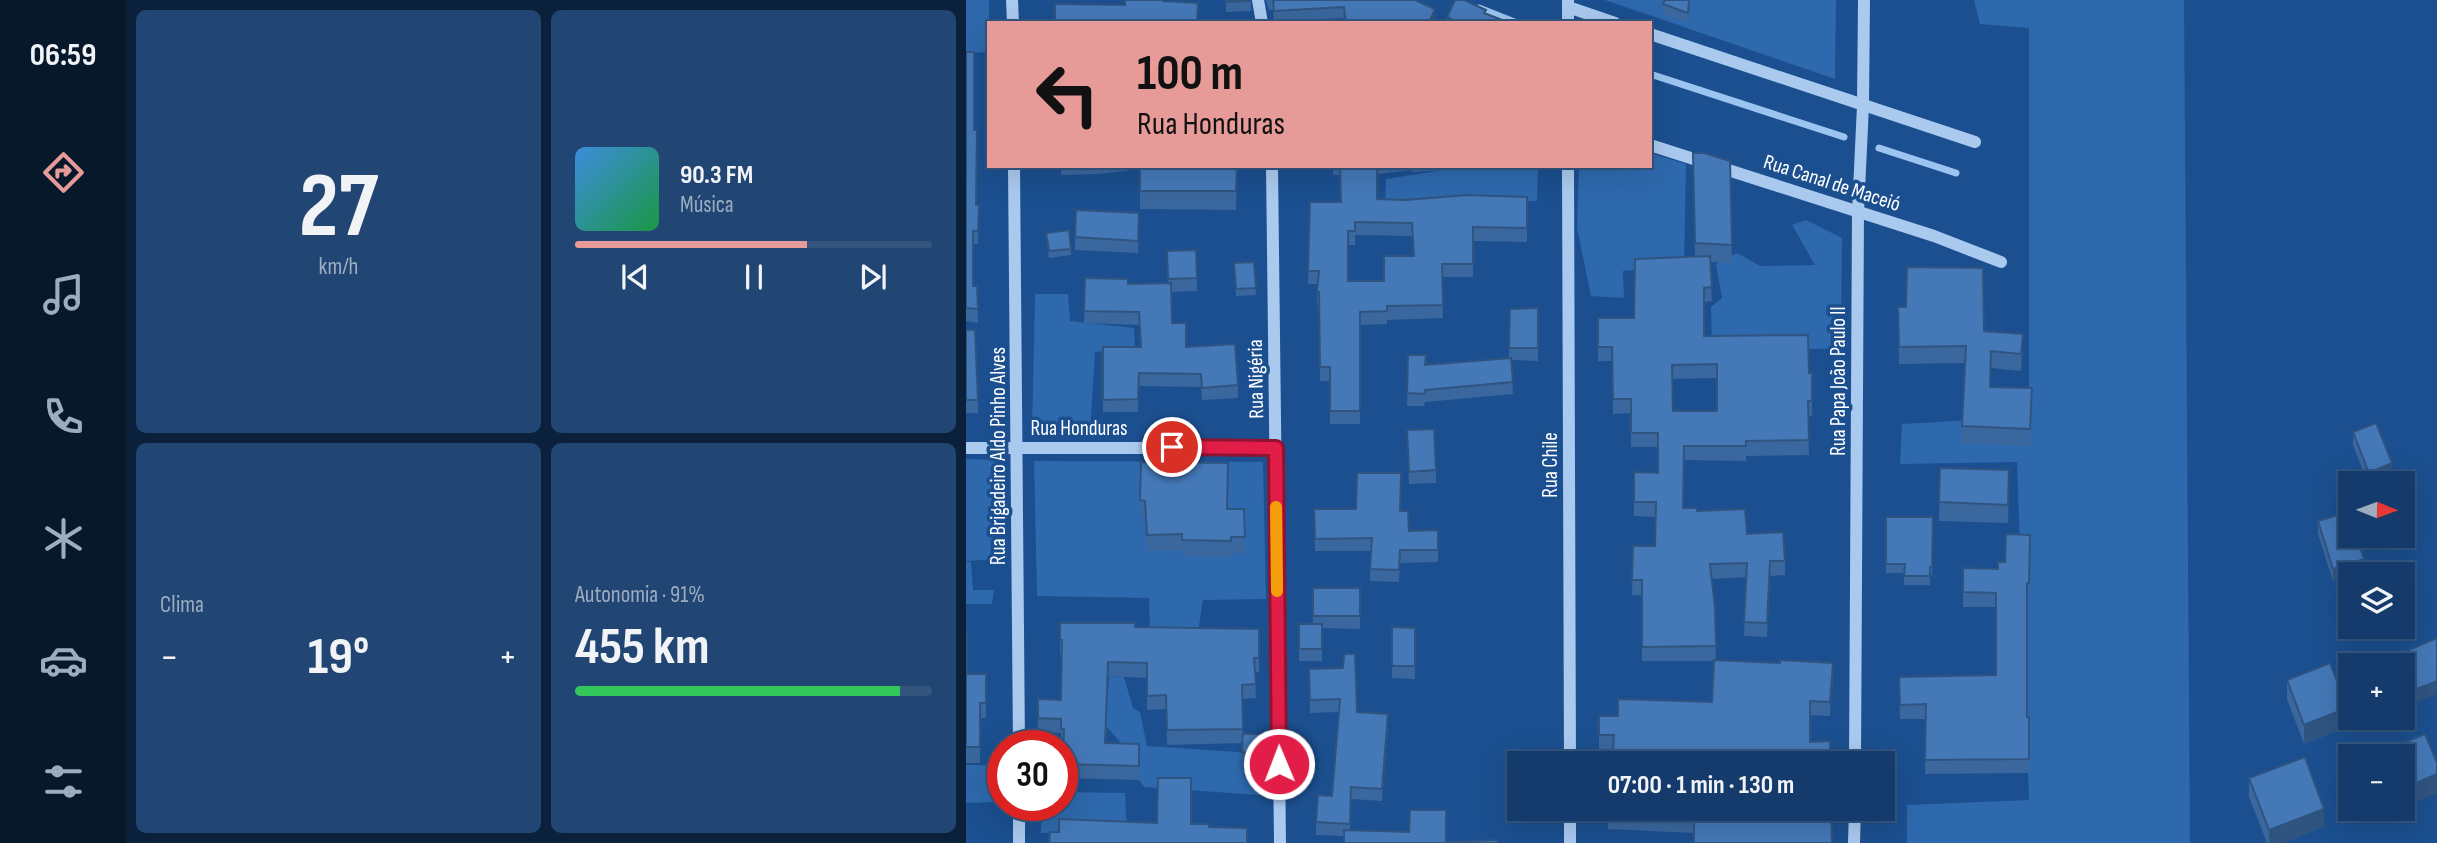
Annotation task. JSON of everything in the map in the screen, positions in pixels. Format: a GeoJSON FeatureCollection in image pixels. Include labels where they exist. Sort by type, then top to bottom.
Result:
{"type":"FeatureCollection","features":[{"type":"Feature","properties":{"kind":"street"},"geometry":{"type":"LineString","coordinates":[[1012,0],[1013,21]]}},
{"type":"Feature","properties":{"kind":"street"},"geometry":{"type":"LineString","coordinates":[[1258,0],[1262,21]]}},
{"type":"Feature","properties":{"kind":"street","name":"Rua Papa João Paulo II"},"geometry":{"type":"LineString","coordinates":[[1855,751],[1858,212],[1864,0]]}},
{"type":"Feature","properties":{"kind":"street"},"geometry":{"type":"LineString","coordinates":[[1568,4],[1610,21]]}},
{"type":"Feature","properties":{"kind":"street"},"geometry":{"type":"LineString","coordinates":[[1652,35],[1975,142]]}},
{"type":"Feature","properties":{"kind":"street","name":"Rua Canal de Maceió"},"geometry":{"type":"LineString","coordinates":[[1652,146],[1934,236],[2001,262]]}},
{"type":"Feature","properties":{"kind":"street","name":"Rua Brigadeiro Aldo Pinho Alves"},"geometry":{"type":"LineString","coordinates":[[1014,168],[1019,730]]}},
{"type":"Feature","properties":{"kind":"street","name":"Rua Nigéria"},"geometry":{"type":"LineString","coordinates":[[1272,168],[1280,843]]}},
{"type":"Feature","properties":{"kind":"street","name":"Rua Chile"},"geometry":{"type":"LineString","coordinates":[[1568,168],[1570,751]]}},
{"type":"Feature","properties":{"kind":"street","name":"Rua Honduras"},"geometry":{"type":"LineString","coordinates":[[966,448],[1276,448]]}},
{"type":"Feature","properties":{"kind":"street"},"geometry":{"type":"LineString","coordinates":[[1019,821],[1019,843]]}},
{"type":"Feature","properties":{"kind":"street"},"geometry":{"type":"LineString","coordinates":[[1570,821],[1570,843]]}},
{"type":"Feature","properties":{"kind":"street"},"geometry":{"type":"LineString","coordinates":[[1854,843],[1855,821]]}},
{"type":"Feature","properties":{"kind":"shaded area"},"geometry":{"type":"Polygon","coordinates":[[[966,0],[989,0],[987,52],[966,53],[966,0]]]}},
{"type":"Feature","properties":{"kind":"shaded area"},"geometry":{"type":"Polygon","coordinates":[[[1605,0],[1836,0],[1835,79],[1605,0]]]}},
{"type":"Feature","properties":{"kind":"shaded area"},"geometry":{"type":"Polygon","coordinates":[[[1974,0],[2184,0],[2190,843],[1907,843],[1907,805],[2029,800],[2017,462],[1900,464],[1902,424],[2029,417],[2029,28],[1980,24],[1974,0]]]}},
{"type":"Feature","properties":{"kind":"shaded area"},"geometry":{"type":"Polygon","coordinates":[[[1652,154],[1686,164],[1684,267],[1623,271],[1624,298],[1591,296],[1577,228],[1579,168],[1652,168],[1652,154]]]}},
{"type":"Feature","properties":{"kind":"shaded area"},"geometry":{"type":"Polygon","coordinates":[[[1538,168],[1537,201],[1385,206],[1386,179],[1443,170],[1538,168]]]}},
{"type":"Feature","properties":{"kind":"shaded area"},"geometry":{"type":"Polygon","coordinates":[[[1806,220],[1842,238],[1841,328],[1835,349],[1712,348],[1711,307],[1722,298],[1716,264],[1737,253],[1760,266],[1815,265],[1792,225],[1806,220]]]}},
{"type":"Feature","properties":{"kind":"shaded area"},"geometry":{"type":"Polygon","coordinates":[[[1035,294],[1068,294],[1070,321],[1134,328],[1135,348],[1095,352],[1090,433],[1032,432],[1035,294]]]}},
{"type":"Feature","properties":{"kind":"shaded area"},"geometry":{"type":"Polygon","coordinates":[[[966,459],[1000,460],[1000,559],[966,561],[966,459]]]}},
{"type":"Feature","properties":{"kind":"shaded area"},"geometry":{"type":"Polygon","coordinates":[[[1034,461],[1263,462],[1266,599],[1203,600],[1198,632],[1150,633],[1149,598],[1037,596],[1034,461]]]}},
{"type":"Feature","properties":{"kind":"shaded area"},"geometry":{"type":"Polygon","coordinates":[[[966,562],[971,562],[973,590],[994,590],[992,604],[966,604],[966,562]]]}},
{"type":"Feature","properties":{"kind":"shaded area"},"geometry":{"type":"Polygon","coordinates":[[[1109,676],[1124,677],[1133,708],[1140,712],[1147,746],[1268,754],[1260,795],[1144,787],[1139,780],[1139,758],[1127,757],[1120,742],[1106,726],[1109,676]]]}},
{"type":"Feature","properties":{"kind":"shaded area"},"geometry":{"type":"Polygon","coordinates":[[[966,765],[987,765],[987,802],[966,803],[966,765]]]}},
{"type":"Feature","properties":{"kind":"shaded area"},"geometry":{"type":"Polygon","coordinates":[[[1078,792],[1125,793],[1127,831],[1041,833],[1041,821],[1078,821],[1078,792]]]}},
{"type":"Feature","properties":{"kind":"building"},"geometry":{"type":"Polygon","coordinates":[[[1125,0],[1198,3],[1197,21],[1055,21],[1055,4],[1125,5],[1125,0]]]}},
{"type":"Feature","properties":{"kind":"building"},"geometry":{"type":"Polygon","coordinates":[[[1251,0],[1251,1],[1226,2],[1251,0]]]}},
{"type":"Feature","properties":{"kind":"building"},"geometry":{"type":"Polygon","coordinates":[[[1273,0],[1415,0],[1435,9],[1430,21],[1346,21],[1344,7],[1274,11],[1273,0]]]}},
{"type":"Feature","properties":{"kind":"building"},"geometry":{"type":"Polygon","coordinates":[[[1455,0],[1464,0],[1486,10],[1484,13],[1505,21],[1455,21],[1447,17],[1455,0]]]}},
{"type":"Feature","properties":{"kind":"building"},"geometry":{"type":"Polygon","coordinates":[[[1665,0],[1689,0],[1688,13],[1663,4],[1665,0]]]}},
{"type":"Feature","properties":{"kind":"building"},"geometry":{"type":"Polygon","coordinates":[[[966,52],[974,52],[976,205],[979,205],[978,231],[973,231],[973,286],[977,286],[978,309],[966,308],[966,52]]]}},
{"type":"Feature","properties":{"kind":"building"},"geometry":{"type":"Polygon","coordinates":[[[1693,153],[1704,153],[1730,161],[1732,245],[1695,243],[1693,153]]]}},
{"type":"Feature","properties":{"kind":"building"},"geometry":{"type":"Polygon","coordinates":[[[1140,168],[1237,168],[1236,191],[1140,191],[1140,168]]]}},
{"type":"Feature","properties":{"kind":"building"},"geometry":{"type":"Polygon","coordinates":[[[1340,168],[1377,168],[1377,199],[1405,200],[1467,195],[1527,197],[1527,228],[1473,227],[1473,264],[1442,264],[1443,305],[1387,306],[1387,311],[1360,312],[1360,411],[1330,411],[1330,367],[1320,367],[1317,292],[1319,271],[1308,271],[1310,202],[1341,202],[1340,168]],[[1355,222],[1355,231],[1348,231],[1348,281],[1384,281],[1384,256],[1414,256],[1412,223],[1355,222]]]}},
{"type":"Feature","properties":{"kind":"building"},"geometry":{"type":"Polygon","coordinates":[[[1076,210],[1139,213],[1138,241],[1075,237],[1076,210]]]}},
{"type":"Feature","properties":{"kind":"building"},"geometry":{"type":"Polygon","coordinates":[[[1069,230],[1071,249],[1049,251],[1046,233],[1069,230]]]}},
{"type":"Feature","properties":{"kind":"building"},"geometry":{"type":"Polygon","coordinates":[[[1196,250],[1197,278],[1168,279],[1167,251],[1196,250]]]}},
{"type":"Feature","properties":{"kind":"building"},"geometry":{"type":"Polygon","coordinates":[[[1710,256],[1712,287],[1704,288],[1704,336],[1808,335],[1809,373],[1812,373],[1812,401],[1808,401],[1809,440],[1746,441],[1746,446],[1684,446],[1683,508],[1697,508],[1697,511],[1745,509],[1747,534],[1783,532],[1785,561],[1770,561],[1767,623],[1744,622],[1747,563],[1710,564],[1716,646],[1642,647],[1642,580],[1632,580],[1633,546],[1655,546],[1656,502],[1634,502],[1634,472],[1658,473],[1658,433],[1631,433],[1631,399],[1613,399],[1612,347],[1598,347],[1598,318],[1634,318],[1635,259],[1710,256]],[[1717,364],[1672,365],[1673,411],[1717,411],[1717,364]]]}},
{"type":"Feature","properties":{"kind":"building"},"geometry":{"type":"Polygon","coordinates":[[[1254,262],[1256,288],[1236,289],[1234,263],[1254,262]]]}},
{"type":"Feature","properties":{"kind":"building"},"geometry":{"type":"Polygon","coordinates":[[[1907,267],[1983,268],[1984,331],[2023,334],[2021,354],[1991,351],[1990,387],[2032,388],[2030,429],[1962,426],[1966,346],[1899,347],[1898,307],[1906,307],[1907,267]]]}},
{"type":"Feature","properties":{"kind":"building"},"geometry":{"type":"Polygon","coordinates":[[[1085,278],[1128,279],[1128,284],[1171,283],[1172,323],[1186,323],[1186,347],[1235,344],[1238,385],[1202,388],[1201,374],[1139,373],[1138,399],[1103,400],[1103,347],[1141,347],[1139,312],[1084,311],[1085,278]]]}},
{"type":"Feature","properties":{"kind":"building"},"geometry":{"type":"Polygon","coordinates":[[[1538,308],[1538,348],[1509,348],[1510,309],[1538,308]]]}},
{"type":"Feature","properties":{"kind":"building"},"geometry":{"type":"Polygon","coordinates":[[[966,330],[975,330],[978,400],[966,400],[966,330]]]}},
{"type":"Feature","properties":{"kind":"building"},"geometry":{"type":"Polygon","coordinates":[[[1408,355],[1426,355],[1425,365],[1511,358],[1513,382],[1425,390],[1424,394],[1407,393],[1408,355]]]}},
{"type":"Feature","properties":{"kind":"building"},"geometry":{"type":"Polygon","coordinates":[[[2376,423],[2392,463],[2368,471],[2353,432],[2376,423]]]}},
{"type":"Feature","properties":{"kind":"building"},"geometry":{"type":"Polygon","coordinates":[[[1434,429],[1436,470],[1409,472],[1407,430],[1434,429]]]}},
{"type":"Feature","properties":{"kind":"building"},"geometry":{"type":"Polygon","coordinates":[[[1141,462],[1228,463],[1227,509],[1244,509],[1245,537],[1231,537],[1231,541],[1182,540],[1182,534],[1147,535],[1145,501],[1140,500],[1141,462]]]}},
{"type":"Feature","properties":{"kind":"building"},"geometry":{"type":"Polygon","coordinates":[[[1940,468],[2009,470],[2008,505],[1939,502],[1940,468]]]}},
{"type":"Feature","properties":{"kind":"building"},"geometry":{"type":"Polygon","coordinates":[[[1357,473],[1401,473],[1400,511],[1408,511],[1409,531],[1438,530],[1438,550],[1400,550],[1399,570],[1370,569],[1372,538],[1315,539],[1314,509],[1356,509],[1357,473]]]}},
{"type":"Feature","properties":{"kind":"building"},"geometry":{"type":"Polygon","coordinates":[[[2338,515],[2338,548],[2360,548],[2364,559],[2338,562],[2338,567],[2333,569],[2318,521],[2338,515]]]}},
{"type":"Feature","properties":{"kind":"building"},"geometry":{"type":"Polygon","coordinates":[[[1886,517],[1933,517],[1930,576],[1904,576],[1905,564],[1886,564],[1886,517]]]}},
{"type":"Feature","properties":{"kind":"building"},"geometry":{"type":"Polygon","coordinates":[[[2006,534],[2030,535],[2027,583],[2029,759],[1925,760],[1926,704],[1900,705],[1899,677],[1996,675],[1996,593],[1963,592],[1963,568],[1998,569],[1998,562],[2005,562],[2006,534]]]}},
{"type":"Feature","properties":{"kind":"building"},"geometry":{"type":"Polygon","coordinates":[[[1313,588],[1360,588],[1360,616],[1313,616],[1313,588]]]}},
{"type":"Feature","properties":{"kind":"building"},"geometry":{"type":"Polygon","coordinates":[[[1060,623],[1135,623],[1135,627],[1259,629],[1259,658],[1254,658],[1256,684],[1242,685],[1243,729],[1167,730],[1166,695],[1147,696],[1147,663],[1108,662],[1105,743],[1139,744],[1139,766],[1078,764],[1078,730],[1061,729],[1061,719],[1038,718],[1038,699],[1061,700],[1060,623]]]}},
{"type":"Feature","properties":{"kind":"building"},"geometry":{"type":"Polygon","coordinates":[[[1299,624],[1322,624],[1322,649],[1299,649],[1299,624]]]}},
{"type":"Feature","properties":{"kind":"building"},"geometry":{"type":"Polygon","coordinates":[[[1392,627],[1415,628],[1415,666],[1392,666],[1392,627]]]}},
{"type":"Feature","properties":{"kind":"building"},"geometry":{"type":"Polygon","coordinates":[[[966,634],[967,674],[986,674],[986,703],[980,703],[980,747],[966,747],[966,634]]]}},
{"type":"Feature","properties":{"kind":"building"},"geometry":{"type":"Polygon","coordinates":[[[2437,638],[2437,681],[2417,689],[2415,653],[2402,653],[2437,638]]]}},
{"type":"Feature","properties":{"kind":"building"},"geometry":{"type":"Polygon","coordinates":[[[1344,654],[1355,654],[1357,712],[1388,714],[1382,789],[1351,787],[1350,824],[1316,822],[1318,795],[1332,796],[1340,699],[1310,700],[1309,669],[1343,668],[1344,654]]]}},
{"type":"Feature","properties":{"kind":"building"},"geometry":{"type":"Polygon","coordinates":[[[1714,660],[1833,663],[1830,702],[1810,701],[1810,742],[1830,741],[1830,751],[1613,751],[1614,735],[1599,735],[1599,716],[1618,716],[1618,699],[1712,702],[1714,660]]]}},
{"type":"Feature","properties":{"kind":"building"},"geometry":{"type":"Polygon","coordinates":[[[2330,663],[2338,684],[2338,712],[2304,725],[2287,680],[2330,663]]]}},
{"type":"Feature","properties":{"kind":"building"},"geometry":{"type":"Polygon","coordinates":[[[1243,734],[1262,734],[1261,754],[1242,752],[1243,734]]]}},
{"type":"Feature","properties":{"kind":"building"},"geometry":{"type":"Polygon","coordinates":[[[2425,734],[2437,763],[2437,774],[2415,784],[2415,744],[2401,744],[2425,734]]]}},
{"type":"Feature","properties":{"kind":"building"},"geometry":{"type":"Polygon","coordinates":[[[2305,757],[2324,809],[2269,830],[2249,778],[2305,757]]]}},
{"type":"Feature","properties":{"kind":"building"},"geometry":{"type":"Polygon","coordinates":[[[1158,778],[1191,778],[1191,824],[1247,828],[1247,843],[1049,843],[1050,832],[1059,832],[1059,821],[1157,823],[1158,778]]]}},
{"type":"Feature","properties":{"kind":"building"},"geometry":{"type":"Polygon","coordinates":[[[1410,810],[1446,810],[1446,842],[1497,840],[1498,843],[1344,843],[1344,830],[1409,832],[1410,810]]]}},
{"type":"Feature","properties":{"kind":"building"},"geometry":{"type":"Polygon","coordinates":[[[1694,821],[1831,821],[1832,843],[1694,843],[1694,821]]]}},
{"type":"Feature","properties":{"kind":"waterway"},"geometry":{"type":"LineString","coordinates":[[1479,8],[1512,21]]}},
{"type":"Feature","properties":{"kind":"waterway"},"geometry":{"type":"LineString","coordinates":[[1652,75],[1844,137]]}},
{"type":"Feature","properties":{"kind":"waterway"},"geometry":{"type":"LineString","coordinates":[[1879,148],[1956,173]]}},
{"type":"Feature","properties":{"kind":"slow traffic"},"geometry":{"type":"LineString","coordinates":[[1276,507],[1277,591]]}},
{"type":"Feature","properties":{"kind":"route"},"geometry":{"type":"LineString","coordinates":[[1172,447],[1276,448],[1279,764]]}}]}
